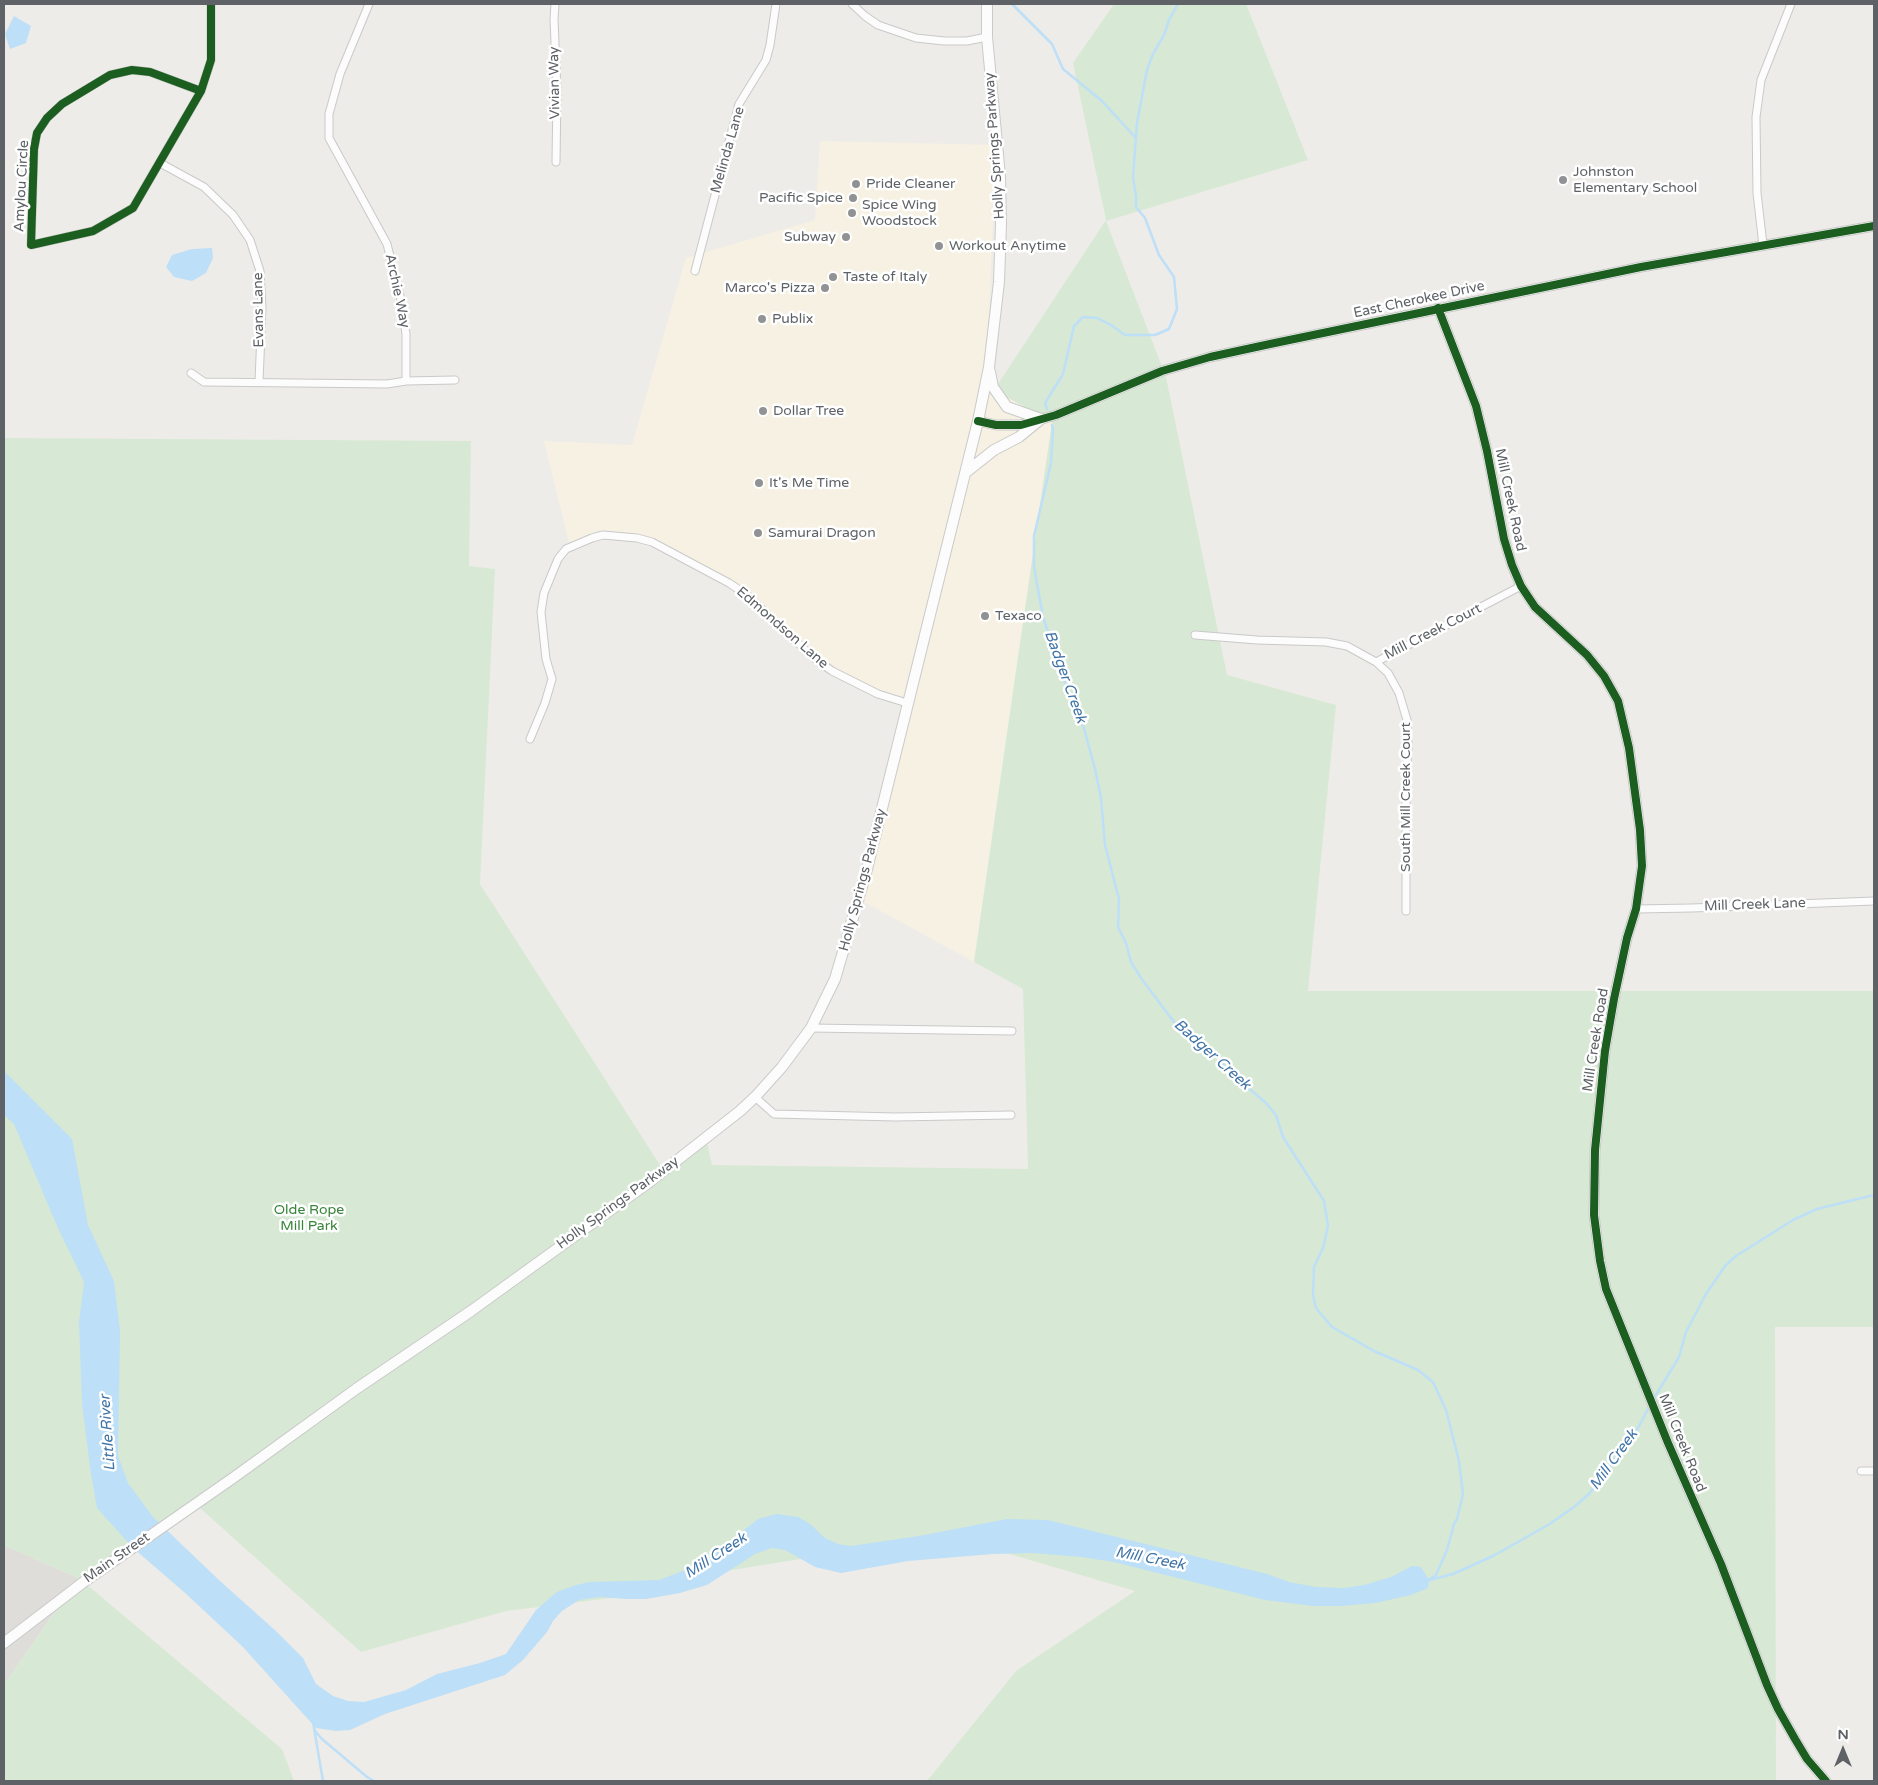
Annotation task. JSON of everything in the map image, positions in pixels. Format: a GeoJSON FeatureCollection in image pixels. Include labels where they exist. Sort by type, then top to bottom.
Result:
{"type":"FeatureCollection","features":[{"type":"Feature","properties":{"kind":"main road","name":"Holly Springs Parkway"},"geometry":{"type":"LineString","coordinates":[[233,1478],[356,1389],[471,1311],[648,1183],[740,1111],[755,1097],[782,1067],[811,1028],[835,979],[866,873],[978,421],[989,367],[999,282],[1001,224],[998,150],[987,37],[987,4]]}},
{"type":"Feature","properties":{"kind":"main road"},"geometry":{"type":"LineString","coordinates":[[989,367],[993,386],[1007,407],[1041,419]]}},
{"type":"Feature","properties":{"kind":"main road"},"geometry":{"type":"LineString","coordinates":[[965,473],[994,450],[1019,437],[1041,419]]}},
{"type":"Feature","properties":{"kind":"main road","name":"Main Street"},"geometry":{"type":"LineString","coordinates":[[4,1643],[85,1581],[233,1478]]}},
{"type":"Feature","properties":{"kind":"street","name":"Amylou Circle"},"geometry":{"type":"LineString","coordinates":[[201,91],[150,72],[132,70],[110,75],[62,104],[47,118],[37,133],[34,149],[31,245],[93,230],[134,208],[201,91],[211,60],[211,4]]}},
{"type":"Feature","properties":{"kind":"street","name":"Archie Way"},"geometry":{"type":"LineString","coordinates":[[369,4],[340,74],[329,114],[329,138],[387,244],[401,300],[406,334],[406,381]]}},
{"type":"Feature","properties":{"kind":"street","name":"Vivian Way"},"geometry":{"type":"LineString","coordinates":[[555,4],[556,162]]}},
{"type":"Feature","properties":{"kind":"street","name":"Melinda Lane"},"geometry":{"type":"LineString","coordinates":[[695,271],[736,114],[742,98],[766,60],[776,4]]}},
{"type":"Feature","properties":{"kind":"street"},"geometry":{"type":"LineString","coordinates":[[852,4],[878,25],[916,38],[960,41],[987,37]]}},
{"type":"Feature","properties":{"kind":"street"},"geometry":{"type":"LineString","coordinates":[[1763,245],[1757,193],[1756,117],[1761,80],[1791,4]]}},
{"type":"Feature","properties":{"kind":"street","name":"Evans Lane"},"geometry":{"type":"LineString","coordinates":[[160,163],[204,187],[233,215],[250,240],[260,271],[262,308],[259,382]]}},
{"type":"Feature","properties":{"kind":"street","name":"East Cherokee Drive"},"geometry":{"type":"LineString","coordinates":[[978,421],[1010,426],[1021,425],[1041,419],[1162,371],[1210,357],[1641,267],[1874,226]]}},
{"type":"Feature","properties":{"kind":"street","name":"Mill Creek Road"},"geometry":{"type":"LineString","coordinates":[[1438,308],[1476,406],[1504,539],[1521,586],[1535,607],[1587,655],[1604,676],[1618,701],[1629,748],[1640,830],[1642,866],[1636,909],[1627,938],[1612,1008],[1605,1051],[1595,1150],[1594,1215],[1600,1261],[1606,1288],[1721,1564],[1778,1709],[1807,1758],[1826,1781]]}},
{"type":"Feature","properties":{"kind":"street"},"geometry":{"type":"LineString","coordinates":[[192,373],[204,382],[387,384],[406,381],[455,380]]}},
{"type":"Feature","properties":{"kind":"street","name":"Edmondson Lane"},"geometry":{"type":"LineString","coordinates":[[530,739],[545,703],[552,679],[546,659],[541,612],[544,593],[558,559],[566,549],[603,535],[636,538],[652,542],[714,575],[747,595],[814,658],[832,671],[878,694],[907,703]]}},
{"type":"Feature","properties":{"kind":"street","name":"Mill Creek Court"},"geometry":{"type":"LineString","coordinates":[[1195,635],[1257,640],[1326,642],[1347,646],[1376,662],[1521,586]]}},
{"type":"Feature","properties":{"kind":"street","name":"South Mill Creek Court"},"geometry":{"type":"LineString","coordinates":[[1376,662],[1388,673],[1400,693],[1407,720],[1406,912]]}},
{"type":"Feature","properties":{"kind":"street","name":"Mill Creek Lane"},"geometry":{"type":"LineString","coordinates":[[1636,909],[1874,901]]}},
{"type":"Feature","properties":{"kind":"street"},"geometry":{"type":"LineString","coordinates":[[811,1028],[1012,1031]]}},
{"type":"Feature","properties":{"kind":"street"},"geometry":{"type":"LineString","coordinates":[[755,1097],[774,1114],[886,1117],[1011,1115]]}},
{"type":"Feature","properties":{"kind":"street"},"geometry":{"type":"LineString","coordinates":[[1861,1471],[1874,1471]]}},
{"type":"Feature","properties":{"kind":"shaded area"},"geometry":{"type":"Polygon","coordinates":[[[820,141],[996,145],[986,386],[1052,422],[974,962],[864,902],[911,709],[876,696],[800,642],[702,565],[627,533],[598,530],[569,543],[544,441],[632,445],[686,258],[815,220],[820,141]]]}},
{"type":"Feature","properties":{"kind":"shaded area"},"geometry":{"type":"Polygon","coordinates":[[[4,1545],[78,1578],[4,1685],[4,1545]]]}},
{"type":"Feature","properties":{"kind":"green space","name":"Olde Rope Mill Park"},"geometry":{"type":"Polygon","coordinates":[[[1114,4],[1246,4],[1308,160],[1106,221],[1166,377],[1227,675],[1336,705],[1308,991],[1874,991],[1874,1327],[1775,1327],[1776,1781],[927,1781],[1016,1671],[1135,1591],[945,1535],[841,1573],[819,1556],[719,1572],[700,1587],[506,1611],[361,1652],[192,1501],[79,1578],[282,1749],[294,1781],[4,1781],[4,1685],[78,1578],[4,1545],[4,438],[471,441],[469,566],[495,569],[480,884],[660,1165],[677,1165],[707,1143],[712,1165],[1028,1169],[1023,989],[974,962],[1052,422],[994,390],[1106,220],[1073,63],[1114,4]]]}},
{"type":"Feature","properties":{"kind":"water"},"geometry":{"type":"Polygon","coordinates":[[[14,16],[31,26],[26,43],[10,49],[5,34],[14,16]]]}},
{"type":"Feature","properties":{"kind":"water"},"geometry":{"type":"Polygon","coordinates":[[[212,248],[213,258],[206,273],[192,281],[174,277],[166,267],[172,255],[192,249],[212,248]]]}},
{"type":"Feature","properties":{"kind":"water"},"geometry":{"type":"Polygon","coordinates":[[[4,1071],[72,1139],[88,1225],[114,1281],[120,1331],[118,1456],[128,1483],[153,1517],[277,1632],[303,1658],[316,1684],[333,1696],[348,1701],[364,1702],[406,1690],[437,1674],[506,1654],[536,1610],[557,1592],[590,1582],[659,1580],[693,1567],[716,1553],[758,1519],[777,1514],[798,1517],[810,1524],[825,1538],[838,1544],[851,1546],[919,1536],[1007,1519],[1048,1520],[1267,1574],[1289,1582],[1316,1587],[1344,1588],[1364,1585],[1391,1577],[1412,1566],[1421,1567],[1429,1580],[1428,1588],[1411,1595],[1375,1603],[1313,1606],[1265,1600],[1114,1562],[1081,1557],[1033,1553],[993,1554],[908,1561],[841,1573],[815,1567],[785,1550],[772,1548],[755,1554],[707,1585],[680,1593],[646,1599],[600,1597],[579,1600],[562,1611],[523,1660],[505,1675],[385,1714],[350,1730],[336,1731],[316,1728],[242,1646],[133,1548],[97,1508],[82,1404],[79,1322],[84,1282],[57,1226],[14,1124],[4,1115],[4,1071]]]}},
{"type":"Feature","properties":{"kind":"waterway"},"geometry":{"type":"LineString","coordinates":[[1012,4],[1052,44],[1063,69],[1102,101],[1135,137]]}},
{"type":"Feature","properties":{"kind":"waterway","name":"Badger Creek"},"geometry":{"type":"LineString","coordinates":[[1047,409],[1045,403],[1063,374],[1074,326],[1083,317],[1097,318],[1125,335],[1155,335],[1169,329],[1177,309],[1174,277],[1159,255],[1145,218],[1136,207],[1133,177],[1137,123],[1147,70],[1178,4]]}},
{"type":"Feature","properties":{"kind":"waterway","name":"Badger Creek"},"geometry":{"type":"LineString","coordinates":[[1052,425],[1051,463],[1034,536],[1034,567],[1043,617],[1069,694],[1079,710],[1095,769],[1101,798],[1105,845],[1119,899],[1118,927],[1126,943],[1131,962],[1177,1026],[1192,1041],[1214,1054],[1230,1072],[1266,1103],[1276,1115],[1283,1137],[1324,1201],[1328,1226],[1323,1248],[1314,1267],[1313,1295],[1316,1308],[1332,1327],[1374,1351],[1418,1370],[1433,1382],[1446,1410],[1459,1461],[1463,1494],[1447,1550],[1436,1575],[1430,1579]]}},
{"type":"Feature","properties":{"kind":"waterway","name":"Mill Creek"},"geometry":{"type":"LineString","coordinates":[[1653,1400],[1679,1357],[1686,1332],[1706,1294],[1725,1266],[1736,1256],[1793,1220],[1817,1209],[1874,1195]]}},
{"type":"Feature","properties":{"kind":"waterway","name":"Mill Creek"},"geometry":{"type":"LineString","coordinates":[[1426,1581],[1453,1574],[1493,1556],[1548,1525],[1574,1507],[1589,1494],[1638,1428],[1650,1405]]}},
{"type":"Feature","properties":{"kind":"waterway"},"geometry":{"type":"LineString","coordinates":[[313,1722],[323,1781]]}},
{"type":"Feature","properties":{"kind":"waterway","name":"Little River"},"geometry":{"type":"LineString","coordinates":[[313,1723],[315,1731],[322,1739],[374,1781]]}},
{"type":"Feature","properties":{"kind":"cycle path"},"geometry":{"type":"LineString","coordinates":[[201,91],[150,72],[132,70],[110,75],[62,104],[47,118],[37,133],[34,149],[31,245],[93,231],[133,208],[201,91],[211,60],[211,4]]}},
{"type":"Feature","properties":{"kind":"cycle path"},"geometry":{"type":"LineString","coordinates":[[978,421],[996,425],[1021,425],[1056,415],[1162,371],[1210,357],[1641,267],[1874,226]]}},
{"type":"Feature","properties":{"kind":"cycle path"},"geometry":{"type":"LineString","coordinates":[[1438,308],[1476,406],[1504,539],[1521,586],[1535,607],[1587,655],[1604,676],[1618,701],[1629,748],[1640,830],[1642,866],[1636,909],[1627,938],[1605,1051],[1595,1150],[1594,1215],[1606,1289],[1668,1443],[1721,1564],[1767,1685],[1778,1709],[1807,1759],[1826,1781]]}},
{"type":"Feature","properties":{"kind":"place","name":"Johnston Elementary School"},"geometry":{"type":"Point","coordinates":[1563,180]}},
{"type":"Feature","properties":{"kind":"place","name":"Pride Cleaner"},"geometry":{"type":"Point","coordinates":[856,184]}},
{"type":"Feature","properties":{"kind":"place","name":"Pacific Spice"},"geometry":{"type":"Point","coordinates":[853,198]}},
{"type":"Feature","properties":{"kind":"place","name":"Spice Wing Woodstock"},"geometry":{"type":"Point","coordinates":[852,213]}},
{"type":"Feature","properties":{"kind":"place","name":"Subway"},"geometry":{"type":"Point","coordinates":[846,237]}},
{"type":"Feature","properties":{"kind":"place","name":"Workout Anytime"},"geometry":{"type":"Point","coordinates":[939,246]}},
{"type":"Feature","properties":{"kind":"place","name":"Taste of Italy"},"geometry":{"type":"Point","coordinates":[833,277]}},
{"type":"Feature","properties":{"kind":"place","name":"Marco's Pizza"},"geometry":{"type":"Point","coordinates":[825,288]}},
{"type":"Feature","properties":{"kind":"place","name":"Publix"},"geometry":{"type":"Point","coordinates":[762,319]}},
{"type":"Feature","properties":{"kind":"place","name":"Dollar Tree"},"geometry":{"type":"Point","coordinates":[763,411]}},
{"type":"Feature","properties":{"kind":"place","name":"It's Me Time"},"geometry":{"type":"Point","coordinates":[759,483]}},
{"type":"Feature","properties":{"kind":"place","name":"Samurai Dragon"},"geometry":{"type":"Point","coordinates":[758,533]}},
{"type":"Feature","properties":{"kind":"place","name":"Texaco"},"geometry":{"type":"Point","coordinates":[985,616]}}]}
